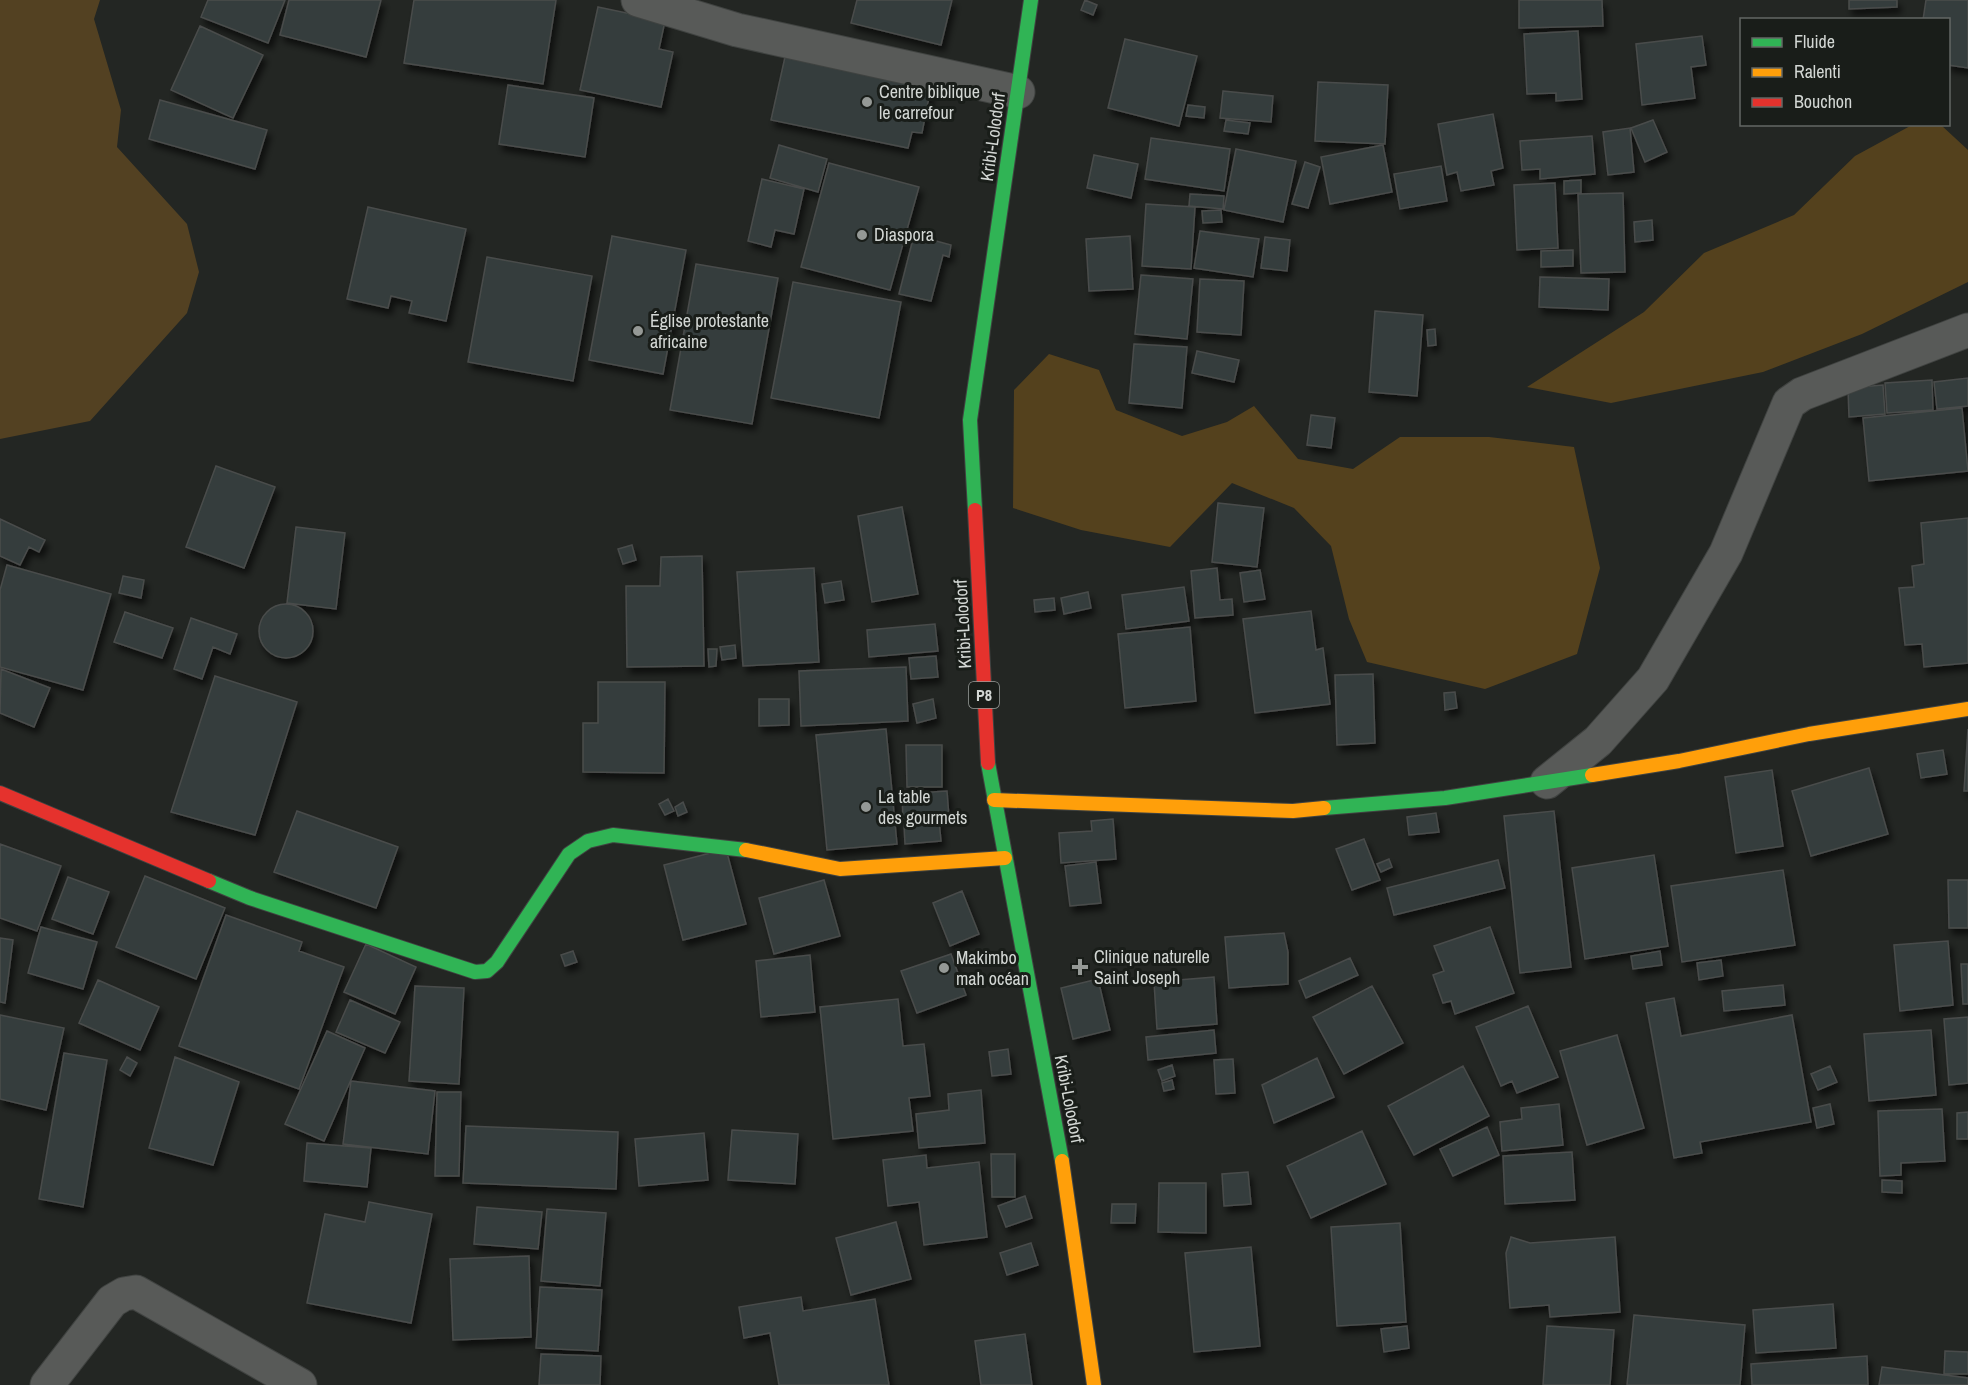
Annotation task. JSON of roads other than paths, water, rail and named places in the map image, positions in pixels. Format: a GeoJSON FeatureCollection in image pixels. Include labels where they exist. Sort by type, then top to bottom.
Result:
{"type":"FeatureCollection","features":[{"type":"Feature","properties":{"kind":"street"},"geometry":{"type":"LineString","coordinates":[[638,0],[737,30],[1018,92]]}},
{"type":"Feature","properties":{"kind":"street","name":"Kribi-Lolodorf"},"geometry":{"type":"LineString","coordinates":[[1031,0],[970,420],[987,763],[1065,1176],[1094,1385]]}},
{"type":"Feature","properties":{"kind":"street"},"geometry":{"type":"LineString","coordinates":[[1547,782],[1598,741],[1653,679],[1726,553],[1789,404],[1802,394],[1968,330]]}},
{"type":"Feature","properties":{"kind":"street"},"geometry":{"type":"LineString","coordinates":[[994,800],[1293,811],[1446,798],[1680,761],[1809,734],[1968,709]]}},
{"type":"Feature","properties":{"kind":"street"},"geometry":{"type":"LineString","coordinates":[[0,793],[250,898],[475,972],[487,971],[497,962],[569,854],[588,841],[614,835],[729,848],[840,869],[1005,858]]}},
{"type":"Feature","properties":{"kind":"street"},"geometry":{"type":"LineString","coordinates":[[47,1385],[112,1301],[124,1294],[136,1292],[300,1385]]}},
{"type":"Feature","properties":{"kind":"place","name":"Centre biblique le carrefour"},"geometry":{"type":"Point","coordinates":[867,102]}},
{"type":"Feature","properties":{"kind":"place","name":"Diaspora"},"geometry":{"type":"Point","coordinates":[862,235]}},
{"type":"Feature","properties":{"kind":"place","name":"Église protestante africaine"},"geometry":{"type":"Point","coordinates":[638,331]}},
{"type":"Feature","properties":{"kind":"place","name":"La table des gourmets"},"geometry":{"type":"Point","coordinates":[866,807]}},
{"type":"Feature","properties":{"kind":"place","name":"Clinique naturelle Saint Joseph"},"geometry":{"type":"Point","coordinates":[1080,967]}},
{"type":"Feature","properties":{"kind":"place","name":"Makimbo mah océan"},"geometry":{"type":"Point","coordinates":[944,968]}}]}
